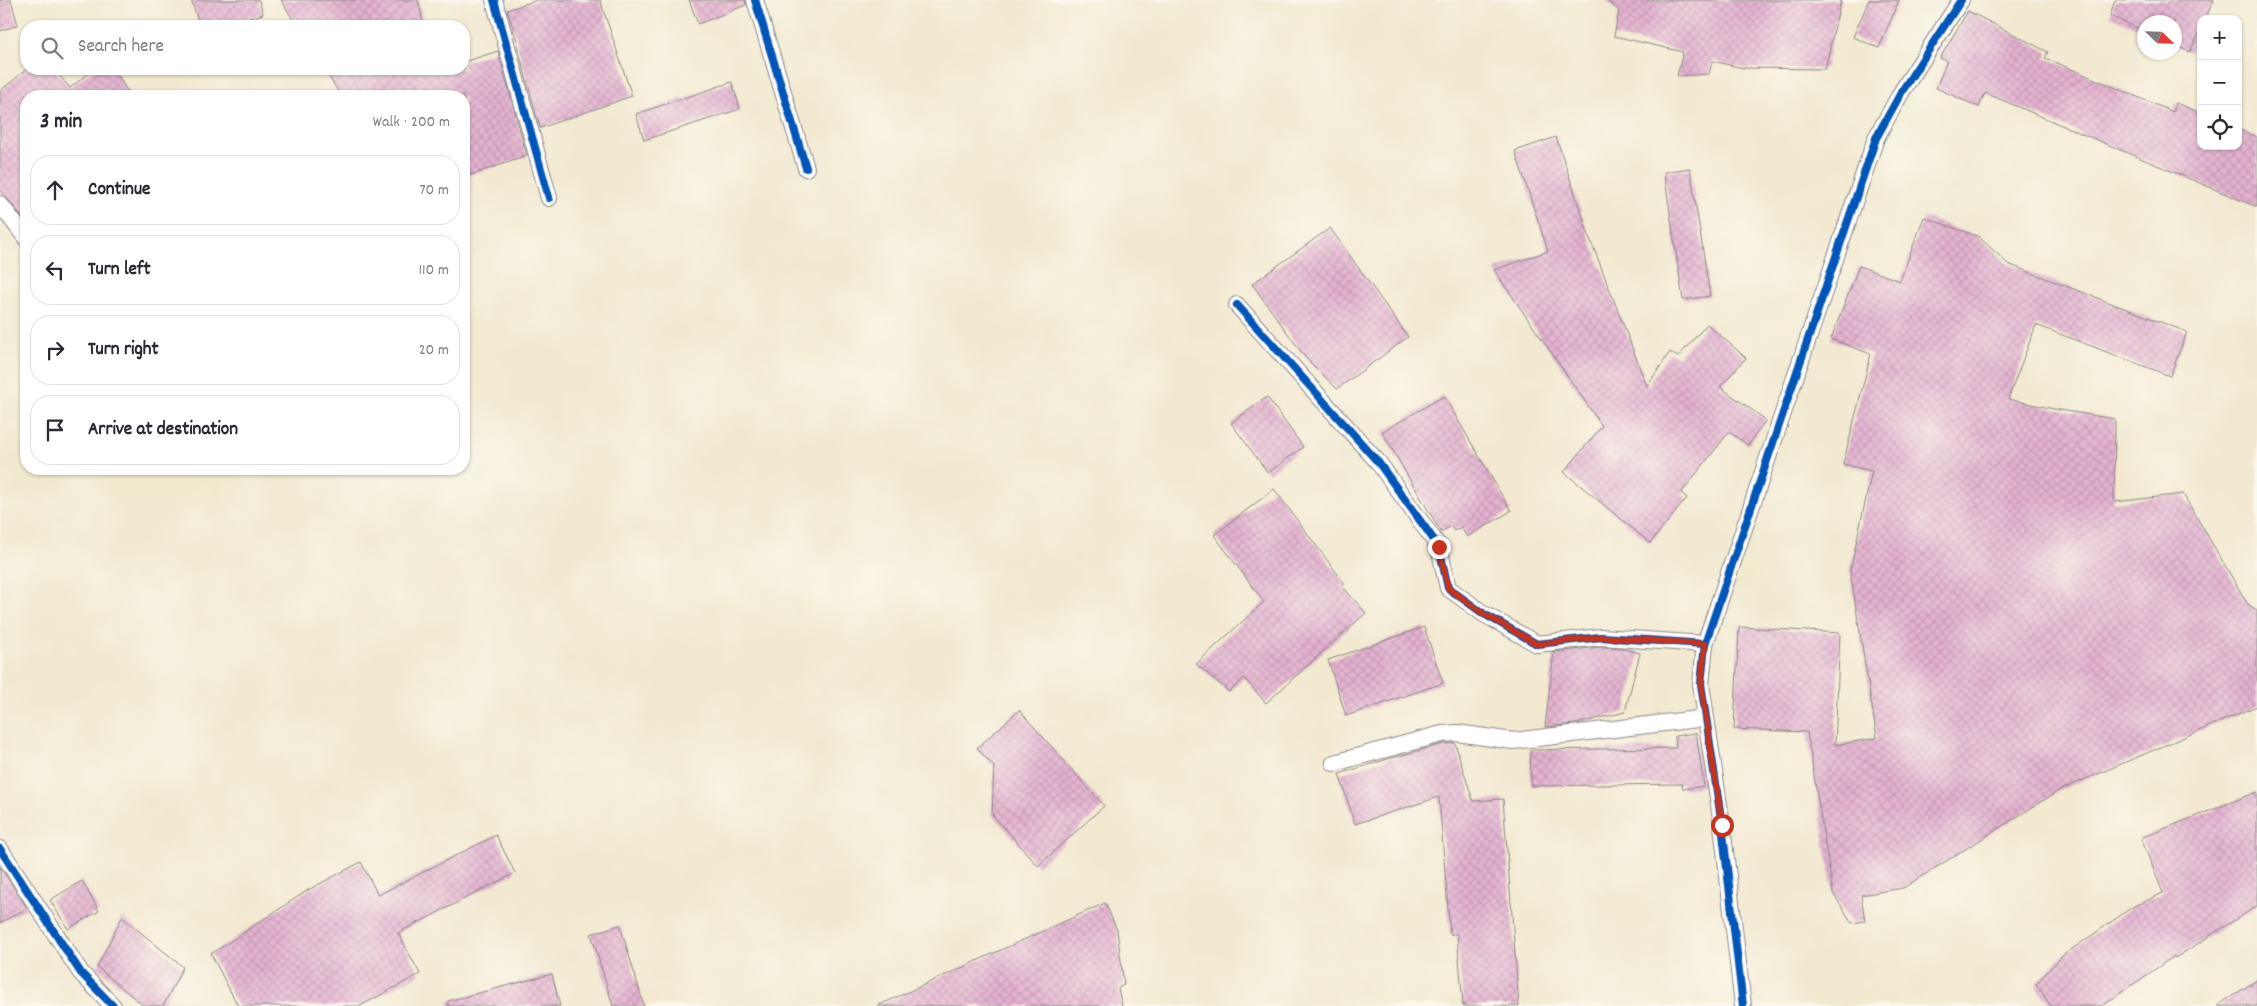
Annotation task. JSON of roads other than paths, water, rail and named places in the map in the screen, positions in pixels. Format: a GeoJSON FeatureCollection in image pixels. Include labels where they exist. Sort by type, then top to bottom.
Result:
{"type":"FeatureCollection","features":[{"type":"Feature","properties":{"kind":"street"},"geometry":{"type":"LineString","coordinates":[[494,0],[549,198]]}},
{"type":"Feature","properties":{"kind":"street"},"geometry":{"type":"LineString","coordinates":[[755,0],[806,168]]}},
{"type":"Feature","properties":{"kind":"street"},"geometry":{"type":"LineString","coordinates":[[1743,1006],[1722,825],[1701,684],[1705,644],[1876,138],[1902,91],[1961,0]]}},
{"type":"Feature","properties":{"kind":"street"},"geometry":{"type":"LineString","coordinates":[[0,204],[20,230]]}},
{"type":"Feature","properties":{"kind":"street"},"geometry":{"type":"LineString","coordinates":[[1237,305],[1378,462],[1439,547],[1448,588],[1484,614],[1537,644],[1601,637],[1705,644]]}},
{"type":"Feature","properties":{"kind":"street"},"geometry":{"type":"LineString","coordinates":[[1334,763],[1442,734],[1457,733],[1513,742],[1706,718]]}},
{"type":"Feature","properties":{"kind":"street"},"geometry":{"type":"LineString","coordinates":[[0,850],[82,972],[113,1006]]}}]}
